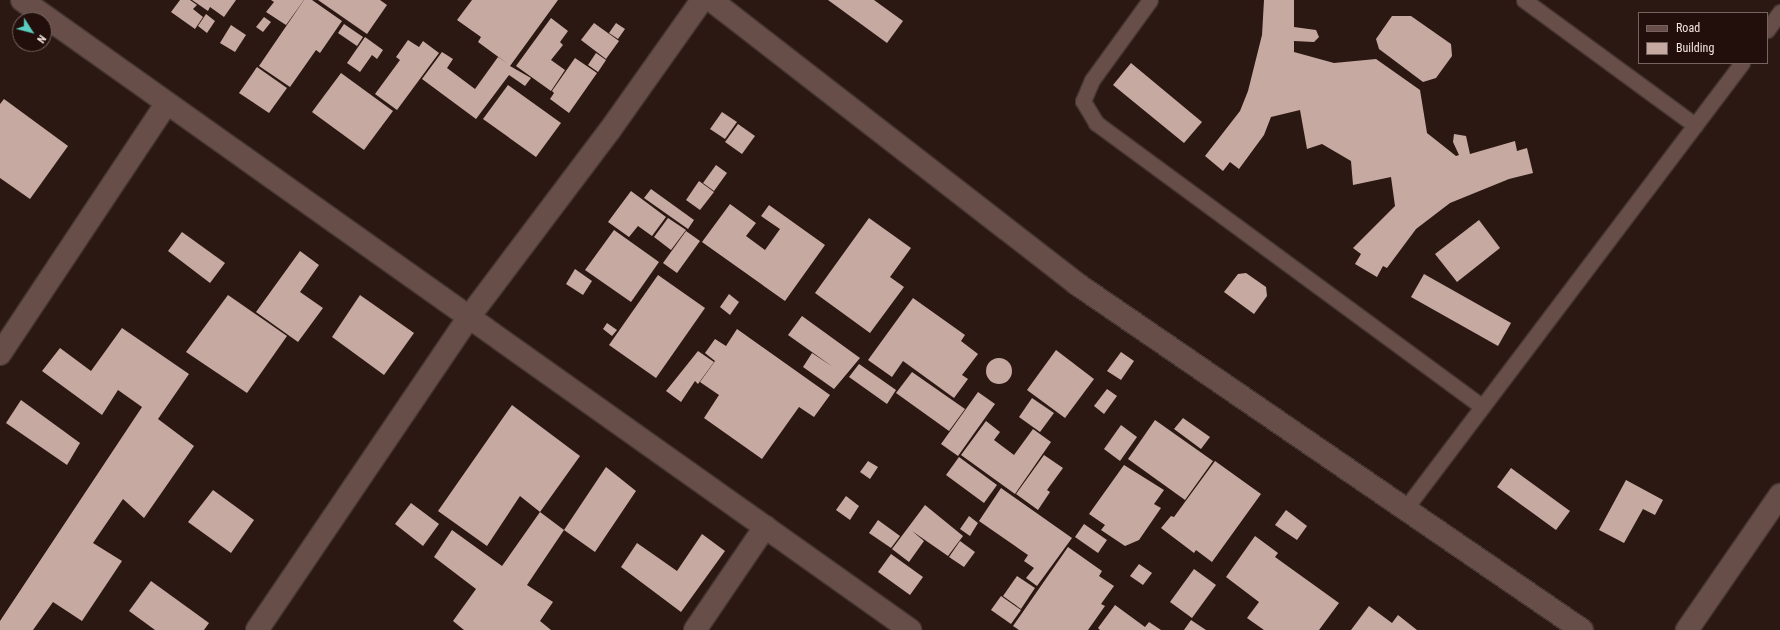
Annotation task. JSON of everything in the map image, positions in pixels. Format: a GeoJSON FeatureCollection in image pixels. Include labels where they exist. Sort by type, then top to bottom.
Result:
{"type":"FeatureCollection","features":[{"type":"Feature","properties":{"kind":"street"},"geometry":{"type":"LineString","coordinates":[[22,0],[910,630]]}},
{"type":"Feature","properties":{"kind":"street"},"geometry":{"type":"LineString","coordinates":[[256,630],[469,317],[610,130],[702,0]]}},
{"type":"Feature","properties":{"kind":"street"},"geometry":{"type":"LineString","coordinates":[[711,0],[1077,284],[1576,628]]}},
{"type":"Feature","properties":{"kind":"street"},"geometry":{"type":"LineString","coordinates":[[0,354],[167,103]]}},
{"type":"Feature","properties":{"kind":"street"},"geometry":{"type":"LineString","coordinates":[[1687,630],[1780,494]]}},
{"type":"Feature","properties":{"kind":"street"},"geometry":{"type":"LineString","coordinates":[[695,630],[765,527]]}},
{"type":"Feature","properties":{"kind":"lane"},"geometry":{"type":"LineString","coordinates":[[1150,0],[1092,80],[1083,101],[1096,123],[1482,407]]}},
{"type":"Feature","properties":{"kind":"lane"},"geometry":{"type":"LineString","coordinates":[[1524,0],[1695,125]]}},
{"type":"Feature","properties":{"kind":"lane"},"geometry":{"type":"LineString","coordinates":[[1768,29],[1780,12]]}},
{"type":"Feature","properties":{"kind":"lane"},"geometry":{"type":"LineString","coordinates":[[1405,509],[1741,64]]}},
{"type":"Feature","properties":{"kind":"building"},"geometry":{"type":"Polygon","coordinates":[[[180,0],[190,0],[197,5],[193,9],[203,17],[195,29],[171,12],[180,0]]]}},
{"type":"Feature","properties":{"kind":"building"},"geometry":{"type":"Polygon","coordinates":[[[192,0],[236,0],[224,17],[210,7],[208,11],[192,0]]]}},
{"type":"Feature","properties":{"kind":"building"},"geometry":{"type":"Polygon","coordinates":[[[271,0],[304,0],[286,25],[266,12],[274,2],[271,0]]]}},
{"type":"Feature","properties":{"kind":"building"},"geometry":{"type":"Polygon","coordinates":[[[304,0],[312,0],[342,21],[320,53],[316,50],[290,87],[259,66],[304,0]]]}},
{"type":"Feature","properties":{"kind":"building"},"geometry":{"type":"Polygon","coordinates":[[[318,0],[380,0],[387,5],[367,34],[318,0]]]}},
{"type":"Feature","properties":{"kind":"building"},"geometry":{"type":"Polygon","coordinates":[[[472,0],[558,0],[510,66],[531,78],[525,86],[509,75],[476,119],[422,79],[442,52],[453,59],[447,68],[475,89],[498,57],[508,64],[478,42],[481,37],[457,20],[472,0]]]}},
{"type":"Feature","properties":{"kind":"building"},"geometry":{"type":"Polygon","coordinates":[[[828,0],[874,0],[903,21],[887,43],[828,0]]]}},
{"type":"Feature","properties":{"kind":"building"},"geometry":{"type":"Polygon","coordinates":[[[1264,0],[1294,0],[1294,27],[1316,30],[1319,37],[1314,42],[1294,41],[1294,52],[1334,63],[1376,59],[1420,90],[1427,133],[1456,156],[1459,155],[1453,142],[1454,134],[1466,136],[1470,154],[1515,141],[1517,151],[1527,148],[1533,173],[1509,179],[1450,203],[1416,229],[1387,268],[1383,266],[1377,277],[1355,264],[1361,254],[1353,248],[1395,206],[1391,177],[1353,185],[1351,161],[1322,144],[1307,149],[1300,110],[1271,117],[1264,135],[1239,169],[1230,162],[1223,171],[1205,156],[1240,111],[1248,91],[1262,35],[1264,0]]]}},
{"type":"Feature","properties":{"kind":"building"},"geometry":{"type":"Polygon","coordinates":[[[206,14],[215,21],[207,33],[198,26],[206,14]]]}},
{"type":"Feature","properties":{"kind":"building"},"geometry":{"type":"Polygon","coordinates":[[[1392,16],[1411,16],[1451,44],[1452,56],[1436,78],[1423,82],[1379,49],[1376,39],[1392,16]]]}},
{"type":"Feature","properties":{"kind":"building"},"geometry":{"type":"Polygon","coordinates":[[[264,17],[271,22],[263,32],[256,27],[264,17]]]}},
{"type":"Feature","properties":{"kind":"building"},"geometry":{"type":"Polygon","coordinates":[[[551,18],[568,31],[560,42],[563,45],[551,60],[565,70],[551,91],[516,66],[551,18]]]}},
{"type":"Feature","properties":{"kind":"building"},"geometry":{"type":"Polygon","coordinates":[[[594,23],[619,41],[606,59],[581,40],[594,23]]]}},
{"type":"Feature","properties":{"kind":"building"},"geometry":{"type":"Polygon","coordinates":[[[616,23],[625,29],[618,39],[609,33],[616,23]]]}},
{"type":"Feature","properties":{"kind":"building"},"geometry":{"type":"Polygon","coordinates":[[[344,24],[363,37],[357,46],[338,33],[344,24]]]}},
{"type":"Feature","properties":{"kind":"building"},"geometry":{"type":"Polygon","coordinates":[[[231,25],[246,35],[235,52],[220,43],[231,25]]]}},
{"type":"Feature","properties":{"kind":"building"},"geometry":{"type":"Polygon","coordinates":[[[365,37],[383,50],[377,59],[372,55],[360,72],[347,63],[365,37]]]}},
{"type":"Feature","properties":{"kind":"building"},"geometry":{"type":"Polygon","coordinates":[[[408,40],[419,47],[423,41],[439,53],[397,110],[375,94],[400,60],[396,57],[408,40]]]}},
{"type":"Feature","properties":{"kind":"building"},"geometry":{"type":"Polygon","coordinates":[[[596,53],[606,60],[598,72],[588,65],[596,53]]]}},
{"type":"Feature","properties":{"kind":"building"},"geometry":{"type":"Polygon","coordinates":[[[575,58],[597,73],[569,113],[550,99],[554,93],[552,91],[575,58]]]}},
{"type":"Feature","properties":{"kind":"building"},"geometry":{"type":"Polygon","coordinates":[[[1131,63],[1202,122],[1184,143],[1113,85],[1131,63]]]}},
{"type":"Feature","properties":{"kind":"building"},"geometry":{"type":"Polygon","coordinates":[[[257,67],[287,88],[269,113],[239,93],[257,67]]]}},
{"type":"Feature","properties":{"kind":"building"},"geometry":{"type":"Polygon","coordinates":[[[341,73],[393,111],[364,150],[312,112],[341,73]]]}},
{"type":"Feature","properties":{"kind":"building"},"geometry":{"type":"Polygon","coordinates":[[[508,85],[561,123],[536,157],[483,119],[508,85]]]}},
{"type":"Feature","properties":{"kind":"building"},"geometry":{"type":"Polygon","coordinates":[[[4,99],[68,146],[30,199],[0,178],[0,104],[4,99]]]}},
{"type":"Feature","properties":{"kind":"building"},"geometry":{"type":"Polygon","coordinates":[[[722,112],[737,122],[725,139],[710,129],[722,112]]]}},
{"type":"Feature","properties":{"kind":"building"},"geometry":{"type":"Polygon","coordinates":[[[738,124],[755,136],[742,154],[725,142],[738,124]]]}},
{"type":"Feature","properties":{"kind":"building"},"geometry":{"type":"Polygon","coordinates":[[[716,165],[727,173],[714,191],[703,183],[716,165]]]}},
{"type":"Feature","properties":{"kind":"building"},"geometry":{"type":"Polygon","coordinates":[[[699,181],[714,192],[700,210],[686,200],[699,181]]]}},
{"type":"Feature","properties":{"kind":"building"},"geometry":{"type":"Polygon","coordinates":[[[651,189],[694,220],[688,229],[644,198],[651,189]]]}},
{"type":"Feature","properties":{"kind":"building"},"geometry":{"type":"Polygon","coordinates":[[[631,191],[666,217],[652,236],[638,226],[629,237],[608,222],[631,191]]]}},
{"type":"Feature","properties":{"kind":"building"},"geometry":{"type":"Polygon","coordinates":[[[730,204],[756,223],[746,236],[765,250],[780,229],[761,216],[769,205],[825,245],[785,301],[702,242],[730,204]]]}},
{"type":"Feature","properties":{"kind":"building"},"geometry":{"type":"Polygon","coordinates":[[[668,218],[686,230],[671,250],[654,237],[668,218]]]}},
{"type":"Feature","properties":{"kind":"building"},"geometry":{"type":"Polygon","coordinates":[[[869,218],[911,248],[890,277],[904,287],[870,333],[815,293],[869,218]]]}},
{"type":"Feature","properties":{"kind":"building"},"geometry":{"type":"Polygon","coordinates":[[[1479,220],[1500,248],[1457,282],[1435,254],[1479,220]]]}},
{"type":"Feature","properties":{"kind":"building"},"geometry":{"type":"Polygon","coordinates":[[[614,230],[659,262],[631,302],[585,270],[614,230]]]}},
{"type":"Feature","properties":{"kind":"building"},"geometry":{"type":"Polygon","coordinates":[[[686,231],[700,241],[677,273],[663,263],[686,231]]]}},
{"type":"Feature","properties":{"kind":"building"},"geometry":{"type":"Polygon","coordinates":[[[182,232],[225,263],[210,283],[168,251],[182,232]]]}},
{"type":"Feature","properties":{"kind":"building"},"geometry":{"type":"Polygon","coordinates":[[[300,251],[319,265],[300,292],[323,308],[298,342],[256,312],[300,251]]]}},
{"type":"Feature","properties":{"kind":"building"},"geometry":{"type":"Polygon","coordinates":[[[575,269],[592,281],[583,295],[566,284],[575,269]]]}},
{"type":"Feature","properties":{"kind":"building"},"geometry":{"type":"Polygon","coordinates":[[[1246,273],[1266,287],[1267,296],[1254,314],[1224,292],[1238,274],[1246,273]]]}},
{"type":"Feature","properties":{"kind":"building"},"geometry":{"type":"Polygon","coordinates":[[[1424,274],[1511,323],[1498,346],[1411,297],[1424,274]]]}},
{"type":"Feature","properties":{"kind":"building"},"geometry":{"type":"Polygon","coordinates":[[[658,275],[705,308],[656,378],[609,345],[658,275]]]}},
{"type":"Feature","properties":{"kind":"building"},"geometry":{"type":"Polygon","coordinates":[[[729,294],[739,302],[730,315],[720,307],[729,294]]]}},
{"type":"Feature","properties":{"kind":"building"},"geometry":{"type":"Polygon","coordinates":[[[228,295],[287,336],[247,393],[186,352],[228,295]]]}},
{"type":"Feature","properties":{"kind":"building"},"geometry":{"type":"Polygon","coordinates":[[[360,295],[414,333],[384,375],[332,337],[360,295]]]}},
{"type":"Feature","properties":{"kind":"building"},"geometry":{"type":"Polygon","coordinates":[[[913,298],[965,335],[961,341],[978,354],[962,375],[968,379],[954,398],[903,361],[892,377],[868,360],[913,298]]]}},
{"type":"Feature","properties":{"kind":"building"},"geometry":{"type":"Polygon","coordinates":[[[802,316],[860,358],[834,389],[803,367],[812,353],[833,367],[788,335],[802,316]]]}},
{"type":"Feature","properties":{"kind":"building"},"geometry":{"type":"Polygon","coordinates":[[[607,323],[617,330],[612,336],[603,329],[607,323]]]}},
{"type":"Feature","properties":{"kind":"building"},"geometry":{"type":"Polygon","coordinates":[[[122,328],[189,374],[158,419],[194,446],[144,518],[123,499],[93,543],[122,561],[82,621],[53,602],[33,630],[0,630],[0,621],[142,407],[118,390],[102,415],[42,371],[60,348],[91,371],[122,328]]]}},
{"type":"Feature","properties":{"kind":"building"},"geometry":{"type":"Polygon","coordinates":[[[737,329],[830,395],[814,417],[799,407],[762,459],[704,418],[719,395],[700,382],[715,361],[705,353],[715,339],[726,346],[737,329]]]}},
{"type":"Feature","properties":{"kind":"building"},"geometry":{"type":"Polygon","coordinates":[[[1056,350],[1094,379],[1065,418],[1027,390],[1056,350]]]}},
{"type":"Feature","properties":{"kind":"building"},"geometry":{"type":"Polygon","coordinates":[[[698,351],[714,362],[698,384],[695,381],[681,402],[666,391],[698,351]]]}},
{"type":"Feature","properties":{"kind":"building"},"geometry":{"type":"Polygon","coordinates":[[[1121,352],[1134,361],[1121,380],[1107,371],[1121,352]]]}},
{"type":"Feature","properties":{"kind":"building"},"geometry":{"type":"Polygon","coordinates":[[[999,358],[1008,362],[1012,371],[1008,380],[999,384],[990,380],[986,371],[990,362],[999,358]]]}},
{"type":"Feature","properties":{"kind":"building"},"geometry":{"type":"Polygon","coordinates":[[[859,364],[896,390],[887,404],[849,377],[859,364]]]}},
{"type":"Feature","properties":{"kind":"building"},"geometry":{"type":"Polygon","coordinates":[[[912,372],[965,409],[949,431],[896,393],[912,372]]]}},
{"type":"Feature","properties":{"kind":"building"},"geometry":{"type":"Polygon","coordinates":[[[1107,389],[1117,396],[1104,414],[1094,406],[1107,389]]]}},
{"type":"Feature","properties":{"kind":"building"},"geometry":{"type":"Polygon","coordinates":[[[978,392],[995,404],[958,456],[941,444],[978,392]]]}},
{"type":"Feature","properties":{"kind":"building"},"geometry":{"type":"Polygon","coordinates":[[[1032,398],[1054,413],[1040,432],[1019,417],[1032,398]]]}},
{"type":"Feature","properties":{"kind":"building"},"geometry":{"type":"Polygon","coordinates":[[[21,400],[80,443],[67,465],[6,423],[21,400]]]}},
{"type":"Feature","properties":{"kind":"building"},"geometry":{"type":"Polygon","coordinates":[[[512,405],[580,456],[540,512],[520,496],[487,546],[438,511],[512,405]]]}},
{"type":"Feature","properties":{"kind":"building"},"geometry":{"type":"Polygon","coordinates":[[[1183,418],[1210,437],[1201,449],[1174,429],[1183,418]]]}},
{"type":"Feature","properties":{"kind":"building"},"geometry":{"type":"Polygon","coordinates":[[[1155,420],[1213,461],[1185,500],[1128,459],[1155,420]]]}},
{"type":"Feature","properties":{"kind":"building"},"geometry":{"type":"Polygon","coordinates":[[[986,421],[1000,432],[994,440],[1014,455],[1033,429],[1051,442],[1015,494],[961,455],[986,421]]]}},
{"type":"Feature","properties":{"kind":"building"},"geometry":{"type":"Polygon","coordinates":[[[1121,425],[1137,437],[1120,461],[1104,449],[1121,425]]]}},
{"type":"Feature","properties":{"kind":"building"},"geometry":{"type":"Polygon","coordinates":[[[1044,455],[1063,468],[1047,490],[1050,492],[1038,510],[1016,494],[1044,455]]]}},
{"type":"Feature","properties":{"kind":"building"},"geometry":{"type":"Polygon","coordinates":[[[959,457],[997,485],[984,503],[946,475],[959,457]]]}},
{"type":"Feature","properties":{"kind":"building"},"geometry":{"type":"Polygon","coordinates":[[[868,461],[878,467],[870,479],[860,472],[868,461]]]}},
{"type":"Feature","properties":{"kind":"building"},"geometry":{"type":"Polygon","coordinates":[[[1215,461],[1261,494],[1212,562],[1196,550],[1194,553],[1161,528],[1171,516],[1174,517],[1215,461]]]}},
{"type":"Feature","properties":{"kind":"building"},"geometry":{"type":"Polygon","coordinates":[[[1124,465],[1164,490],[1154,504],[1161,508],[1139,540],[1125,546],[1101,530],[1105,525],[1089,514],[1124,465]]]}},
{"type":"Feature","properties":{"kind":"building"},"geometry":{"type":"Polygon","coordinates":[[[606,467],[636,491],[595,552],[564,530],[606,467]]]}},
{"type":"Feature","properties":{"kind":"building"},"geometry":{"type":"Polygon","coordinates":[[[1511,468],[1570,511],[1556,530],[1497,487],[1511,468]]]}},
{"type":"Feature","properties":{"kind":"building"},"geometry":{"type":"Polygon","coordinates":[[[1626,480],[1663,500],[1655,515],[1643,509],[1624,543],[1599,530],[1626,480]]]}},
{"type":"Feature","properties":{"kind":"building"},"geometry":{"type":"Polygon","coordinates":[[[1001,488],[1072,538],[1037,586],[1026,578],[1034,568],[1024,561],[1028,555],[979,521],[1001,488]]]}},
{"type":"Feature","properties":{"kind":"building"},"geometry":{"type":"Polygon","coordinates":[[[213,490],[254,520],[231,553],[188,522],[213,490]]]}},
{"type":"Feature","properties":{"kind":"building"},"geometry":{"type":"Polygon","coordinates":[[[846,496],[859,506],[850,520],[836,510],[846,496]]]}},
{"type":"Feature","properties":{"kind":"building"},"geometry":{"type":"Polygon","coordinates":[[[411,503],[439,524],[423,546],[395,524],[411,503]]]}},
{"type":"Feature","properties":{"kind":"building"},"geometry":{"type":"Polygon","coordinates":[[[925,505],[963,536],[948,556],[912,531],[924,541],[909,562],[892,549],[925,505]]]}},
{"type":"Feature","properties":{"kind":"building"},"geometry":{"type":"Polygon","coordinates":[[[1286,510],[1307,526],[1297,540],[1275,525],[1286,510]]]}},
{"type":"Feature","properties":{"kind":"building"},"geometry":{"type":"Polygon","coordinates":[[[540,512],[564,530],[527,585],[553,602],[540,621],[551,630],[464,630],[453,621],[476,589],[434,557],[452,530],[502,566],[540,512]]]}},
{"type":"Feature","properties":{"kind":"building"},"geometry":{"type":"Polygon","coordinates":[[[969,516],[978,523],[970,536],[960,529],[969,516]]]}},
{"type":"Feature","properties":{"kind":"building"},"geometry":{"type":"Polygon","coordinates":[[[878,520],[900,536],[891,548],[869,533],[878,520]]]}},
{"type":"Feature","properties":{"kind":"building"},"geometry":{"type":"Polygon","coordinates":[[[1084,524],[1107,540],[1098,553],[1075,537],[1084,524]]]}},
{"type":"Feature","properties":{"kind":"building"},"geometry":{"type":"Polygon","coordinates":[[[702,534],[725,551],[681,612],[621,567],[637,543],[677,571],[702,534]]]}},
{"type":"Feature","properties":{"kind":"building"},"geometry":{"type":"Polygon","coordinates":[[[1255,536],[1278,553],[1275,557],[1339,603],[1319,630],[1264,630],[1247,618],[1259,602],[1226,577],[1255,536]]]}},
{"type":"Feature","properties":{"kind":"building"},"geometry":{"type":"Polygon","coordinates":[[[960,541],[975,552],[964,567],[949,557],[960,541]]]}},
{"type":"Feature","properties":{"kind":"building"},"geometry":{"type":"Polygon","coordinates":[[[1068,547],[1102,571],[1099,576],[1114,586],[1101,604],[1105,606],[1088,630],[1019,630],[1013,626],[1068,547]]]}},
{"type":"Feature","properties":{"kind":"building"},"geometry":{"type":"Polygon","coordinates":[[[891,554],[923,577],[910,595],[878,572],[891,554]]]}},
{"type":"Feature","properties":{"kind":"building"},"geometry":{"type":"Polygon","coordinates":[[[1139,564],[1152,573],[1143,585],[1130,576],[1139,564]]]}},
{"type":"Feature","properties":{"kind":"building"},"geometry":{"type":"Polygon","coordinates":[[[1194,569],[1216,585],[1192,618],[1170,602],[1194,569]]]}},
{"type":"Feature","properties":{"kind":"building"},"geometry":{"type":"Polygon","coordinates":[[[1017,576],[1035,588],[1021,609],[1003,596],[1017,576]]]}},
{"type":"Feature","properties":{"kind":"building"},"geometry":{"type":"Polygon","coordinates":[[[151,581],[209,623],[204,630],[155,630],[129,611],[151,581]]]}},
{"type":"Feature","properties":{"kind":"building"},"geometry":{"type":"Polygon","coordinates":[[[1001,596],[1021,610],[1011,624],[991,610],[1001,596]]]}},
{"type":"Feature","properties":{"kind":"building"},"geometry":{"type":"Polygon","coordinates":[[[1115,605],[1145,627],[1149,622],[1161,630],[1100,630],[1098,628],[1115,605]]]}},
{"type":"Feature","properties":{"kind":"building"},"geometry":{"type":"Polygon","coordinates":[[[1369,606],[1392,623],[1398,615],[1417,630],[1351,630],[1369,606]]]}},
{"type":"Feature","properties":{"kind":"building"},"geometry":{"type":"Polygon","coordinates":[[[1191,620],[1206,630],[1184,630],[1191,620]]]}}]}
